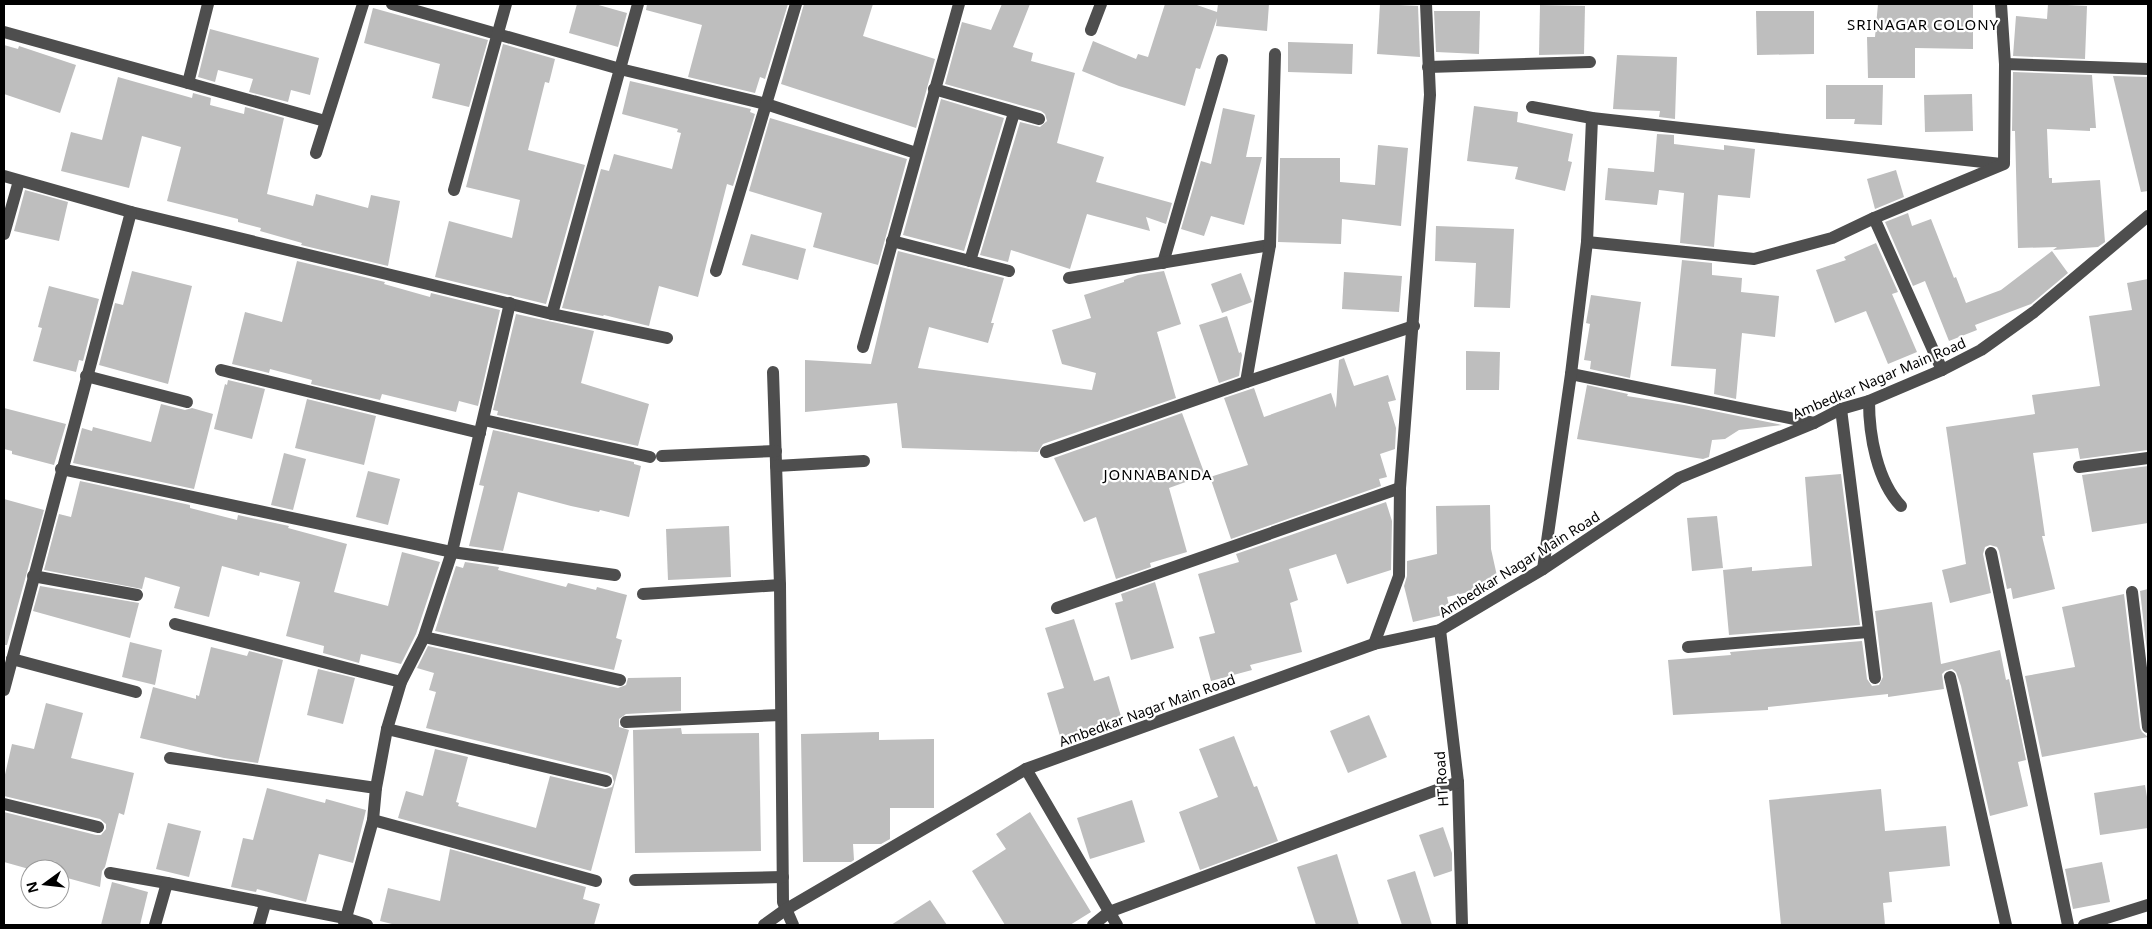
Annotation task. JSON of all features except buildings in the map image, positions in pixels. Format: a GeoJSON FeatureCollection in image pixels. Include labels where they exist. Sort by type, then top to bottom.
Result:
{"type":"FeatureCollection","features":[{"type":"Feature","properties":{"kind":"street"},"geometry":{"type":"LineString","coordinates":[[188,83],[208,4]]}},
{"type":"Feature","properties":{"kind":"street"},"geometry":{"type":"LineString","coordinates":[[316,153],[363,4]]}},
{"type":"Feature","properties":{"kind":"street"},"geometry":{"type":"LineString","coordinates":[[392,4],[620,69],[766,104],[916,153]]}},
{"type":"Feature","properties":{"kind":"street"},"geometry":{"type":"LineString","coordinates":[[454,190],[506,4]]}},
{"type":"Feature","properties":{"kind":"street"},"geometry":{"type":"LineString","coordinates":[[552,314],[638,4]]}},
{"type":"Feature","properties":{"kind":"street"},"geometry":{"type":"LineString","coordinates":[[716,271],[796,4]]}},
{"type":"Feature","properties":{"kind":"street"},"geometry":{"type":"LineString","coordinates":[[863,347],[959,4]]}},
{"type":"Feature","properties":{"kind":"street"},"geometry":{"type":"LineString","coordinates":[[1092,30],[1101,4]]}},
{"type":"Feature","properties":{"kind":"street"},"geometry":{"type":"LineString","coordinates":[[1374,644],[1398,576],[1400,488],[1414,326],[1430,95],[1426,4]]}},
{"type":"Feature","properties":{"kind":"street"},"geometry":{"type":"LineString","coordinates":[[2001,4],[2005,64],[2004,164]]}},
{"type":"Feature","properties":{"kind":"street"},"geometry":{"type":"LineString","coordinates":[[4,32],[325,121]]}},
{"type":"Feature","properties":{"kind":"street"},"geometry":{"type":"LineString","coordinates":[[1246,382],[1270,245],[1275,54]]}},
{"type":"Feature","properties":{"kind":"street"},"geometry":{"type":"LineString","coordinates":[[1163,263],[1222,60]]}},
{"type":"Feature","properties":{"kind":"street"},"geometry":{"type":"LineString","coordinates":[[1428,67],[1590,62]]}},
{"type":"Feature","properties":{"kind":"street"},"geometry":{"type":"LineString","coordinates":[[2005,64],[2148,69]]}},
{"type":"Feature","properties":{"kind":"street"},"geometry":{"type":"LineString","coordinates":[[934,89],[1039,119]]}},
{"type":"Feature","properties":{"kind":"street"},"geometry":{"type":"LineString","coordinates":[[1532,107],[1592,118],[2004,164]]}},
{"type":"Feature","properties":{"kind":"street"},"geometry":{"type":"LineString","coordinates":[[970,261],[1014,113]]}},
{"type":"Feature","properties":{"kind":"street"},"geometry":{"type":"LineString","coordinates":[[1543,569],[1587,242],[1592,118]]}},
{"type":"Feature","properties":{"kind":"street"},"geometry":{"type":"LineString","coordinates":[[1587,242],[1754,260],[1832,238],[1874,218],[2004,164]]}},
{"type":"Feature","properties":{"kind":"street"},"geometry":{"type":"LineString","coordinates":[[4,176],[131,212],[552,314],[667,338]]}},
{"type":"Feature","properties":{"kind":"street"},"geometry":{"type":"LineString","coordinates":[[4,234],[19,181]]}},
{"type":"Feature","properties":{"kind":"street"},"geometry":{"type":"LineString","coordinates":[[4,690],[61,469],[131,212]]}},
{"type":"Feature","properties":{"kind":"street","name":"Ambedkar Nagar Main Road"},"geometry":{"type":"LineString","coordinates":[[764,925],[785,910],[1026,769],[1374,644],[1440,630],[1543,569],[1679,478],[1814,423],[1841,409],[1869,401],[1942,370],[1981,350],[2034,312],[2148,216]]}},
{"type":"Feature","properties":{"kind":"street"},"geometry":{"type":"LineString","coordinates":[[1874,218],[1942,370]]}},
{"type":"Feature","properties":{"kind":"street"},"geometry":{"type":"LineString","coordinates":[[892,240],[1009,271]]}},
{"type":"Feature","properties":{"kind":"street"},"geometry":{"type":"LineString","coordinates":[[1069,278],[1270,245]]}},
{"type":"Feature","properties":{"kind":"street"},"geometry":{"type":"LineString","coordinates":[[344,922],[373,820],[376,788],[387,729],[401,682],[424,637],[452,552],[510,303]]}},
{"type":"Feature","properties":{"kind":"street"},"geometry":{"type":"LineString","coordinates":[[1046,452],[1414,326]]}},
{"type":"Feature","properties":{"kind":"street"},"geometry":{"type":"LineString","coordinates":[[221,370],[480,433]]}},
{"type":"Feature","properties":{"kind":"street"},"geometry":{"type":"LineString","coordinates":[[773,372],[780,585],[783,902],[793,925]]}},
{"type":"Feature","properties":{"kind":"street"},"geometry":{"type":"LineString","coordinates":[[1570,374],[1814,423]]}},
{"type":"Feature","properties":{"kind":"street"},"geometry":{"type":"LineString","coordinates":[[86,376],[186,402]]}},
{"type":"Feature","properties":{"kind":"street"},"geometry":{"type":"LineString","coordinates":[[1869,401],[1869,420],[1876,455],[1892,497],[1901,506]]}},
{"type":"Feature","properties":{"kind":"street"},"geometry":{"type":"LineString","coordinates":[[1841,409],[1875,678]]}},
{"type":"Feature","properties":{"kind":"street"},"geometry":{"type":"LineString","coordinates":[[484,420],[656,456],[776,451]]}},
{"type":"Feature","properties":{"kind":"street"},"geometry":{"type":"LineString","coordinates":[[2080,467],[2148,458]]}},
{"type":"Feature","properties":{"kind":"street"},"geometry":{"type":"LineString","coordinates":[[776,466],[864,461]]}},
{"type":"Feature","properties":{"kind":"street"},"geometry":{"type":"LineString","coordinates":[[61,469],[452,552],[615,575]]}},
{"type":"Feature","properties":{"kind":"street"},"geometry":{"type":"LineString","coordinates":[[1057,608],[1400,488]]}},
{"type":"Feature","properties":{"kind":"street"},"geometry":{"type":"LineString","coordinates":[[1991,552],[2068,925]]}},
{"type":"Feature","properties":{"kind":"street"},"geometry":{"type":"LineString","coordinates":[[33,576],[137,595]]}},
{"type":"Feature","properties":{"kind":"street"},"geometry":{"type":"LineString","coordinates":[[643,594],[780,585]]}},
{"type":"Feature","properties":{"kind":"street"},"geometry":{"type":"LineString","coordinates":[[2132,592],[2148,727]]}},
{"type":"Feature","properties":{"kind":"street"},"geometry":{"type":"LineString","coordinates":[[175,624],[401,682]]}},
{"type":"Feature","properties":{"kind":"street","name":"HT Road"},"geometry":{"type":"LineString","coordinates":[[1440,630],[1458,782],[1462,925]]}},
{"type":"Feature","properties":{"kind":"street"},"geometry":{"type":"LineString","coordinates":[[1688,647],[1868,632]]}},
{"type":"Feature","properties":{"kind":"street"},"geometry":{"type":"LineString","coordinates":[[424,637],[620,680]]}},
{"type":"Feature","properties":{"kind":"street"},"geometry":{"type":"LineString","coordinates":[[12,659],[136,692]]}},
{"type":"Feature","properties":{"kind":"street"},"geometry":{"type":"LineString","coordinates":[[1950,677],[2006,925]]}},
{"type":"Feature","properties":{"kind":"street"},"geometry":{"type":"LineString","coordinates":[[626,722],[781,715]]}},
{"type":"Feature","properties":{"kind":"street"},"geometry":{"type":"LineString","coordinates":[[387,729],[606,781]]}},
{"type":"Feature","properties":{"kind":"street"},"geometry":{"type":"LineString","coordinates":[[170,758],[376,788]]}},
{"type":"Feature","properties":{"kind":"street"},"geometry":{"type":"LineString","coordinates":[[1026,769],[1117,925]]}},
{"type":"Feature","properties":{"kind":"street"},"geometry":{"type":"LineString","coordinates":[[1093,925],[1109,912],[1458,782]]}},
{"type":"Feature","properties":{"kind":"street"},"geometry":{"type":"LineString","coordinates":[[4,804],[98,827]]}},
{"type":"Feature","properties":{"kind":"street"},"geometry":{"type":"LineString","coordinates":[[373,820],[596,881]]}},
{"type":"Feature","properties":{"kind":"street"},"geometry":{"type":"LineString","coordinates":[[110,872],[344,922],[366,925]]}},
{"type":"Feature","properties":{"kind":"street"},"geometry":{"type":"LineString","coordinates":[[635,880],[783,877]]}},
{"type":"Feature","properties":{"kind":"street"},"geometry":{"type":"LineString","coordinates":[[155,925],[167,884]]}},
{"type":"Feature","properties":{"kind":"street"},"geometry":{"type":"LineString","coordinates":[[259,925],[265,904]]}},
{"type":"Feature","properties":{"kind":"street"},"geometry":{"type":"LineString","coordinates":[[2084,925],[2148,905]]}},
{"type":"Feature","properties":{"kind":"district","name":"SRINAGAR COLONY"},"geometry":{"type":"Point","coordinates":[1923,24]}},
{"type":"Feature","properties":{"kind":"district","name":"JONNABANDA"},"geometry":{"type":"Point","coordinates":[1158,474]}}]}
